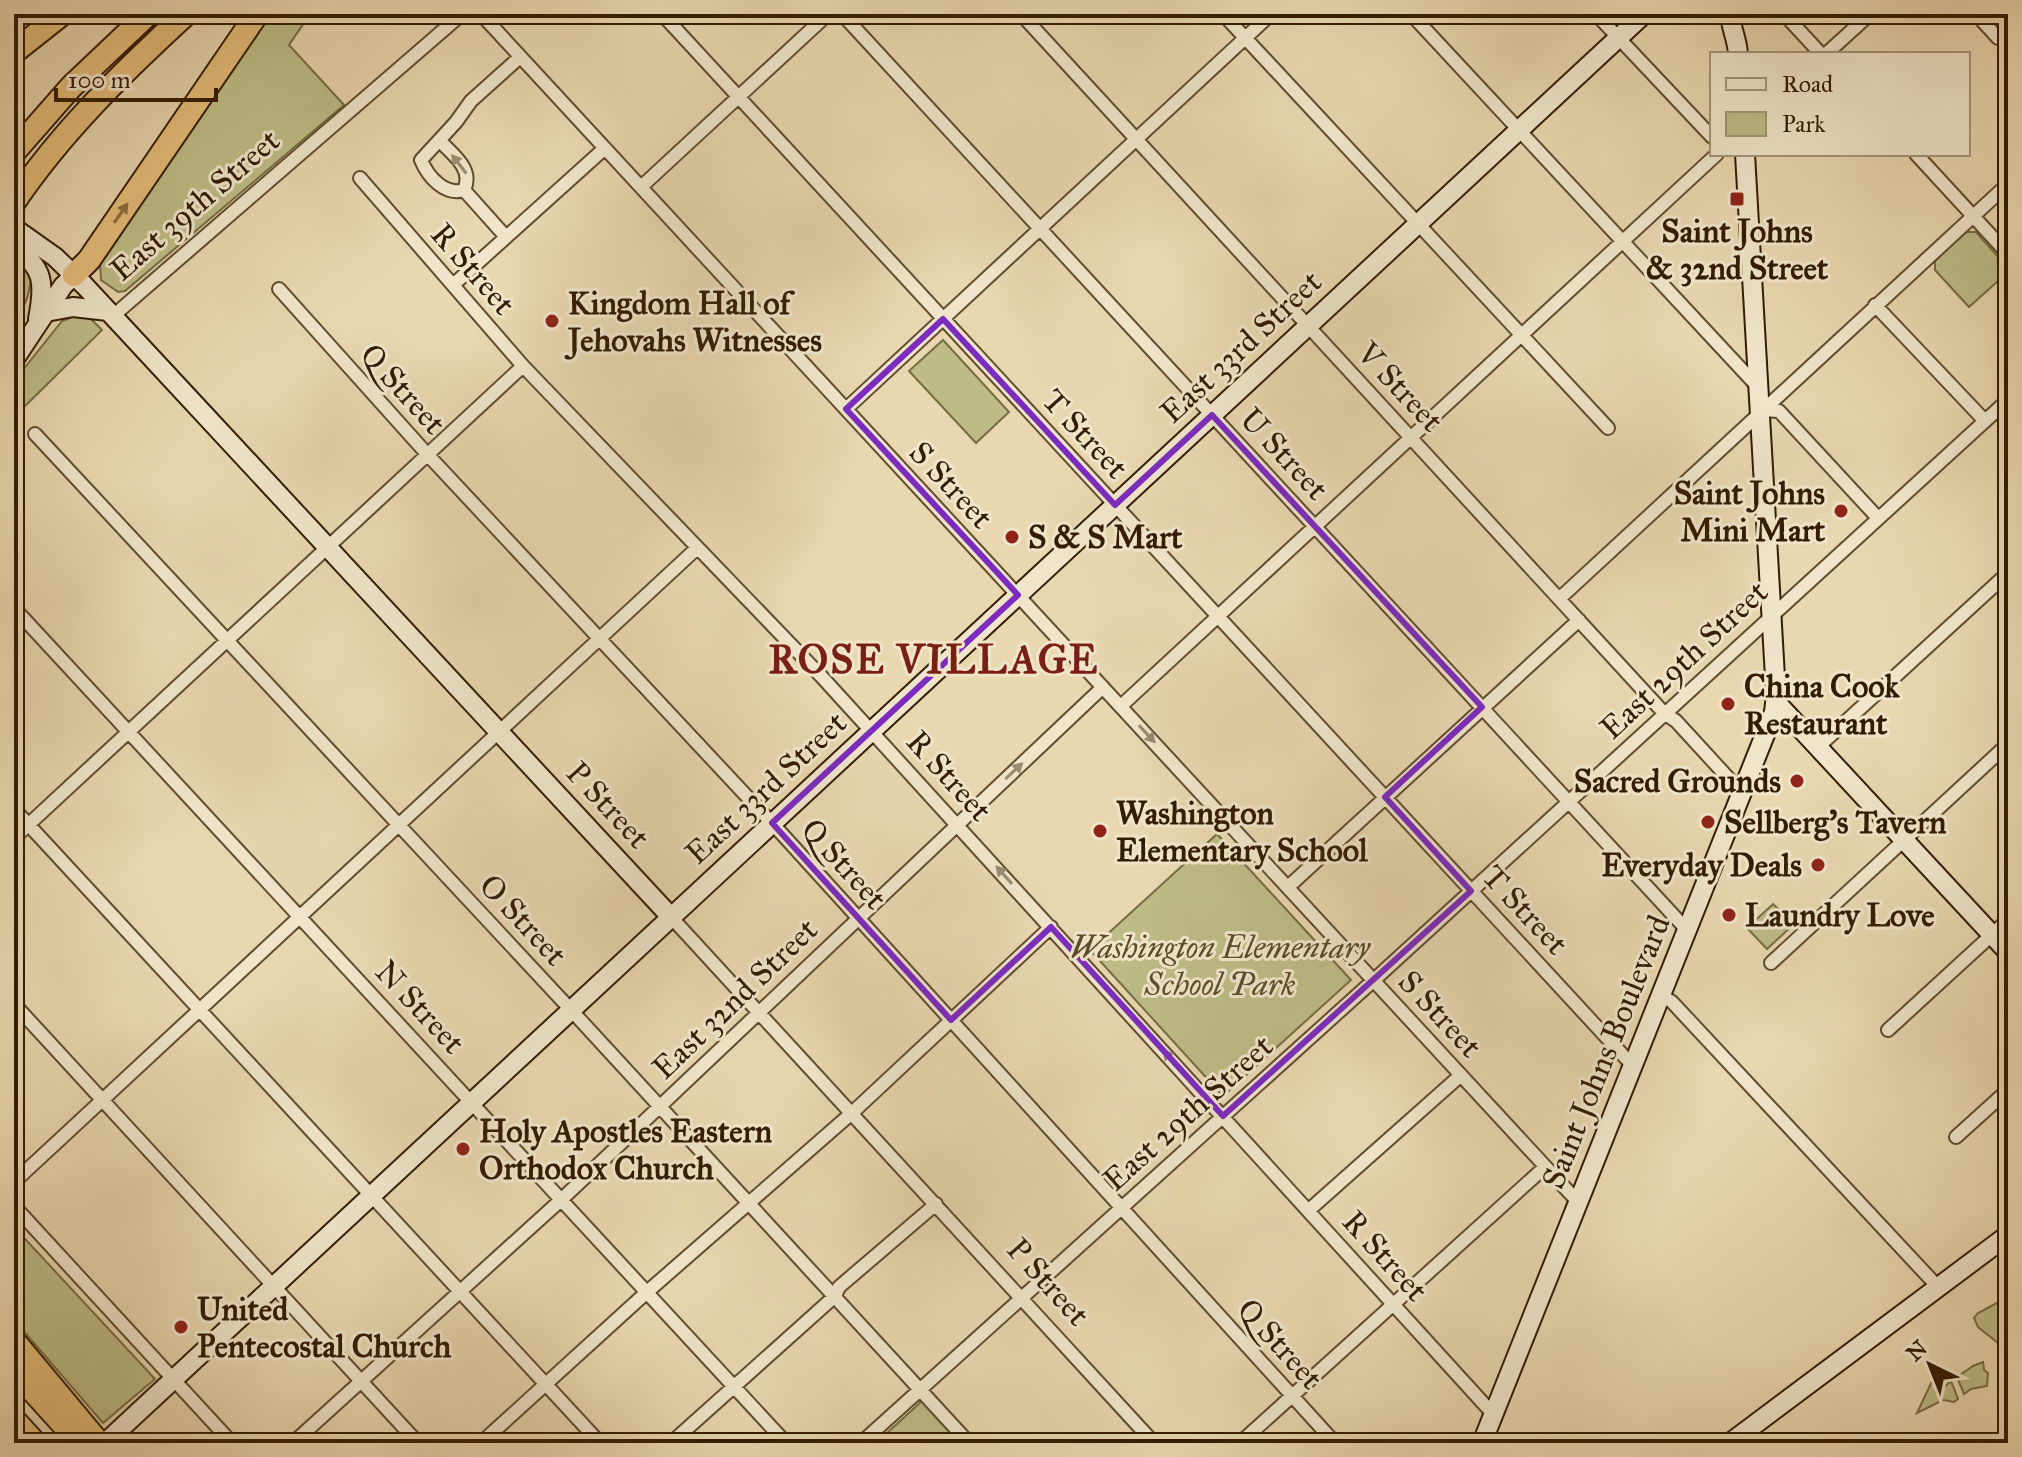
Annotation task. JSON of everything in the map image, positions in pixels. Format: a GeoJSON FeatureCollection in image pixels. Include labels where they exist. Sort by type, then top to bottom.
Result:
{"type":"FeatureCollection","features":[{"type":"Feature","properties":{"kind":"highway"},"geometry":{"type":"LineString","coordinates":[[14,52],[62,14]]}},
{"type":"Feature","properties":{"kind":"highway"},"geometry":{"type":"LineString","coordinates":[[14,152],[71,87],[148,14]]}},
{"type":"Feature","properties":{"kind":"highway"},"geometry":{"type":"LineString","coordinates":[[14,202],[103,92],[186,14]]}},
{"type":"Feature","properties":{"kind":"highway"},"geometry":{"type":"LineString","coordinates":[[74,275],[89,260],[257,14]]}},
{"type":"Feature","properties":{"kind":"highway"},"geometry":{"type":"LineString","coordinates":[[14,1341],[102,1443]]}},
{"type":"Feature","properties":{"kind":"highway"},"geometry":{"type":"LineString","coordinates":[[14,1370],[80,1443]]}},
{"type":"Feature","properties":{"kind":"highway"},"geometry":{"type":"LineString","coordinates":[[14,1420],[35,1443]]}},
{"type":"Feature","properties":{"kind":"street","name":"East 39th Street"},"geometry":{"type":"LineString","coordinates":[[110,314],[462,14]]}},
{"type":"Feature","properties":{"kind":"street","name":"S Street"},"geometry":{"type":"LineString","coordinates":[[481,14],[1579,1203]]}},
{"type":"Feature","properties":{"kind":"street","name":"T Street"},"geometry":{"type":"LineString","coordinates":[[662,14],[1633,1066]]}},
{"type":"Feature","properties":{"kind":"street"},"geometry":{"type":"LineString","coordinates":[[641,187],[828,14]]}},
{"type":"Feature","properties":{"kind":"street","name":"U Street"},"geometry":{"type":"LineString","coordinates":[[842,14],[1687,930]]}},
{"type":"Feature","properties":{"kind":"street","name":"V Street"},"geometry":{"type":"LineString","coordinates":[[1021,14],[1664,713],[1676,721],[1742,793]]}},
{"type":"Feature","properties":{"kind":"street"},"geometry":{"type":"LineString","coordinates":[[1223,14],[1608,428]]}},
{"type":"Feature","properties":{"kind":"street"},"geometry":{"type":"LineString","coordinates":[[846,409],[1138,141],[1271,14]]}},
{"type":"Feature","properties":{"kind":"street"},"geometry":{"type":"LineString","coordinates":[[1411,14],[1760,390]]}},
{"type":"Feature","properties":{"kind":"street"},"geometry":{"type":"LineString","coordinates":[[1596,14],[1710,135]]}},
{"type":"Feature","properties":{"kind":"street","name":"East 33rd Street"},"geometry":{"type":"LineString","coordinates":[[102,1443],[174,1380],[1644,14]]}},
{"type":"Feature","properties":{"kind":"street"},"geometry":{"type":"LineString","coordinates":[[1730,14],[1738,45]]}},
{"type":"Feature","properties":{"kind":"street"},"geometry":{"type":"LineString","coordinates":[[1738,45],[1741,14]]}},
{"type":"Feature","properties":{"kind":"street"},"geometry":{"type":"LineString","coordinates":[[1784,14],[1821,52]]}},
{"type":"Feature","properties":{"kind":"street"},"geometry":{"type":"LineString","coordinates":[[1825,52],[1870,14]]}},
{"type":"Feature","properties":{"kind":"street"},"geometry":{"type":"LineString","coordinates":[[1976,14],[1998,38]]}},
{"type":"Feature","properties":{"kind":"street"},"geometry":{"type":"LineString","coordinates":[[464,190],[453,193],[445,191],[421,160],[471,101],[520,57]]}},
{"type":"Feature","properties":{"kind":"street"},"geometry":{"type":"LineString","coordinates":[[440,141],[467,172],[464,190]]}},
{"type":"Feature","properties":{"kind":"street"},"geometry":{"type":"LineString","coordinates":[[453,285],[605,148]]}},
{"type":"Feature","properties":{"kind":"street"},"geometry":{"type":"LineString","coordinates":[[1121,706],[1715,156]]}},
{"type":"Feature","properties":{"kind":"street","name":"Saint Johns Boulevard"},"geometry":{"type":"LineString","coordinates":[[1482,1443],[1768,730],[1776,702],[1745,156]]}},
{"type":"Feature","properties":{"kind":"street"},"geometry":{"type":"LineString","coordinates":[[1918,156],[2008,254]]}},
{"type":"Feature","properties":{"kind":"street","name":"R Street"},"geometry":{"type":"LineString","coordinates":[[360,178],[523,366],[696,549],[756,606],[872,731],[1494,1415]]}},
{"type":"Feature","properties":{"kind":"street"},"geometry":{"type":"LineString","coordinates":[[1559,599],[2008,184]]}},
{"type":"Feature","properties":{"kind":"street"},"geometry":{"type":"LineString","coordinates":[[464,190],[506,237]]}},
{"type":"Feature","properties":{"kind":"street","name":"P Street"},"geometry":{"type":"LineString","coordinates":[[14,228],[41,246],[74,275],[853,1112],[1154,1443]]}},
{"type":"Feature","properties":{"kind":"street"},"geometry":{"type":"LineString","coordinates":[[14,245],[34,263],[40,277],[41,320],[73,307],[110,314]]}},
{"type":"Feature","properties":{"kind":"street","name":"East 39th Street"},"geometry":{"type":"LineString","coordinates":[[14,360],[74,275]]}},
{"type":"Feature","properties":{"kind":"street","name":"Q Street"},"geometry":{"type":"LineString","coordinates":[[279,289],[427,454],[772,823],[1335,1443]]}},
{"type":"Feature","properties":{"kind":"street"},"geometry":{"type":"LineString","coordinates":[[1875,305],[1985,421]]}},
{"type":"Feature","properties":{"kind":"street"},"geometry":{"type":"LineString","coordinates":[[14,838],[523,366]]}},
{"type":"Feature","properties":{"kind":"street","name":"East 29th Street"},"geometry":{"type":"LineString","coordinates":[[861,1443],[1374,980],[2008,400]]}},
{"type":"Feature","properties":{"kind":"street"},"geometry":{"type":"LineString","coordinates":[[1761,410],[1779,411],[1878,518]]}},
{"type":"Feature","properties":{"kind":"street","name":"O Street"},"geometry":{"type":"LineString","coordinates":[[35,434],[969,1443]]}},
{"type":"Feature","properties":{"kind":"street"},"geometry":{"type":"LineString","coordinates":[[14,1182],[696,549]]}},
{"type":"Feature","properties":{"kind":"street"},"geometry":{"type":"LineString","coordinates":[[1818,747],[2008,573]]}},
{"type":"Feature","properties":{"kind":"street","name":"N Street"},"geometry":{"type":"LineString","coordinates":[[14,608],[786,1443]]}},
{"type":"Feature","properties":{"kind":"street"},"geometry":{"type":"LineString","coordinates":[[1288,887],[1579,620]]}},
{"type":"Feature","properties":{"kind":"street","name":"East 32nd Street"},"geometry":{"type":"LineString","coordinates":[[293,1443],[562,1199],[1103,687]]}},
{"type":"Feature","properties":{"kind":"street"},"geometry":{"type":"LineString","coordinates":[[1776,702],[2008,952]]}},
{"type":"Feature","properties":{"kind":"street"},"geometry":{"type":"LineString","coordinates":[[1771,963],[2008,744]]}},
{"type":"Feature","properties":{"kind":"street"},"geometry":{"type":"LineString","coordinates":[[14,809],[600,1443]]}},
{"type":"Feature","properties":{"kind":"street"},"geometry":{"type":"LineString","coordinates":[[1888,1030],[2008,920]]}},
{"type":"Feature","properties":{"kind":"street"},"geometry":{"type":"LineString","coordinates":[[481,1443],[647,1292],[853,1112],[1051,927]]}},
{"type":"Feature","properties":{"kind":"street"},"geometry":{"type":"LineString","coordinates":[[1661,995],[1672,1002],[1938,1287]]}},
{"type":"Feature","properties":{"kind":"street"},"geometry":{"type":"LineString","coordinates":[[14,1004],[418,1443]]}},
{"type":"Feature","properties":{"kind":"street"},"geometry":{"type":"LineString","coordinates":[[1309,1210],[1461,1075]]}},
{"type":"Feature","properties":{"kind":"street"},"geometry":{"type":"LineString","coordinates":[[1956,1137],[2008,1090]]}},
{"type":"Feature","properties":{"kind":"street"},"geometry":{"type":"LineString","coordinates":[[1240,1443],[1545,1167]]}},
{"type":"Feature","properties":{"kind":"street"},"geometry":{"type":"LineString","coordinates":[[671,1443],[835,1296],[839,1287],[936,1204]]}},
{"type":"Feature","properties":{"kind":"street"},"geometry":{"type":"LineString","coordinates":[[14,1206],[232,1443]]}},
{"type":"Feature","properties":{"kind":"street"},"geometry":{"type":"LineString","coordinates":[[1730,1443],[2008,1235]]}},
{"type":"Feature","properties":{"kind":"highlighted area"},"geometry":{"type":"Polygon","coordinates":[[[943,319],[1115,505],[1212,415],[1482,707],[1385,797],[1471,891],[1223,1116],[1051,927],[951,1020],[772,823],[1018,595],[846,409],[943,319]]]}},
{"type":"Feature","properties":{"kind":"green space"},"geometry":{"type":"Polygon","coordinates":[[[271,14],[310,14],[289,45],[344,105],[125,291],[118,292],[101,280],[100,262],[271,14]]]}},
{"type":"Feature","properties":{"kind":"green space"},"geometry":{"type":"Polygon","coordinates":[[[1962,232],[1976,232],[2008,268],[2008,272],[1969,307],[1935,270],[1935,259],[1962,232]]]}},
{"type":"Feature","properties":{"kind":"green space"},"geometry":{"type":"Polygon","coordinates":[[[14,254],[31,273],[27,299],[14,323],[14,254]]]}},
{"type":"Feature","properties":{"kind":"green space"},"geometry":{"type":"Polygon","coordinates":[[[75,316],[89,317],[102,330],[14,417],[14,381],[62,321],[75,316]]]}},
{"type":"Feature","properties":{"kind":"green space"},"geometry":{"type":"Polygon","coordinates":[[[943,340],[1009,412],[976,443],[909,371],[943,340]]]}},
{"type":"Feature","properties":{"kind":"green space","name":"Washington Elementary School Park"},"geometry":{"type":"Polygon","coordinates":[[[1217,834],[1351,980],[1223,1096],[1090,950],[1217,834]]]}},
{"type":"Feature","properties":{"kind":"green space"},"geometry":{"type":"Polygon","coordinates":[[[1773,904],[1794,924],[1767,949],[1747,928],[1773,904]]]}},
{"type":"Feature","properties":{"kind":"green space"},"geometry":{"type":"Polygon","coordinates":[[[14,1227],[155,1379],[103,1423],[14,1320],[14,1227]]]}},
{"type":"Feature","properties":{"kind":"green space"},"geometry":{"type":"Polygon","coordinates":[[[2008,1297],[2008,1351],[1978,1327],[1974,1318],[2008,1297]]]}},
{"type":"Feature","properties":{"kind":"green space"},"geometry":{"type":"Polygon","coordinates":[[[1983,1362],[1984,1370],[1988,1373],[1987,1386],[1971,1389],[1964,1394],[1957,1377],[1983,1362]]]}},
{"type":"Feature","properties":{"kind":"green space"},"geometry":{"type":"Polygon","coordinates":[[[1933,1379],[1942,1389],[1951,1381],[1958,1399],[1954,1402],[1943,1400],[1917,1413],[1933,1379]]]}},
{"type":"Feature","properties":{"kind":"green space"},"geometry":{"type":"Polygon","coordinates":[[[922,1401],[961,1443],[876,1443],[922,1401]]]}},
{"type":"Feature","properties":{"kind":"place","name":"Saint Johns & 32nd Street"},"geometry":{"type":"Point","coordinates":[1737,199]}},
{"type":"Feature","properties":{"kind":"place","name":"Kingdom Hall of Jehovahs Witnesses"},"geometry":{"type":"Point","coordinates":[552,321]}},
{"type":"Feature","properties":{"kind":"place","name":"Saint Johns Mini Mart"},"geometry":{"type":"Point","coordinates":[1841,511]}},
{"type":"Feature","properties":{"kind":"place","name":"S & S Mart"},"geometry":{"type":"Point","coordinates":[1012,537]}},
{"type":"Feature","properties":{"kind":"place","name":"China Cook Restaurant"},"geometry":{"type":"Point","coordinates":[1728,704]}},
{"type":"Feature","properties":{"kind":"place","name":"Sacred Grounds"},"geometry":{"type":"Point","coordinates":[1797,781]}},
{"type":"Feature","properties":{"kind":"place","name":"Sellberg's Tavern"},"geometry":{"type":"Point","coordinates":[1708,822]}},
{"type":"Feature","properties":{"kind":"place","name":"Washington Elementary School"},"geometry":{"type":"Point","coordinates":[1100,831]}},
{"type":"Feature","properties":{"kind":"place","name":"Everyday Deals"},"geometry":{"type":"Point","coordinates":[1818,865]}},
{"type":"Feature","properties":{"kind":"place","name":"Laundry Love"},"geometry":{"type":"Point","coordinates":[1729,915]}},
{"type":"Feature","properties":{"kind":"place","name":"Holy Apostles Eastern Orthodox Church"},"geometry":{"type":"Point","coordinates":[463,1149]}},
{"type":"Feature","properties":{"kind":"place","name":"United Pentecostal Church"},"geometry":{"type":"Point","coordinates":[181,1327]}},
{"type":"Feature","properties":{"kind":"district","name":"ROSE VILLAGE"},"geometry":{"type":"Point","coordinates":[934,659]}}]}
